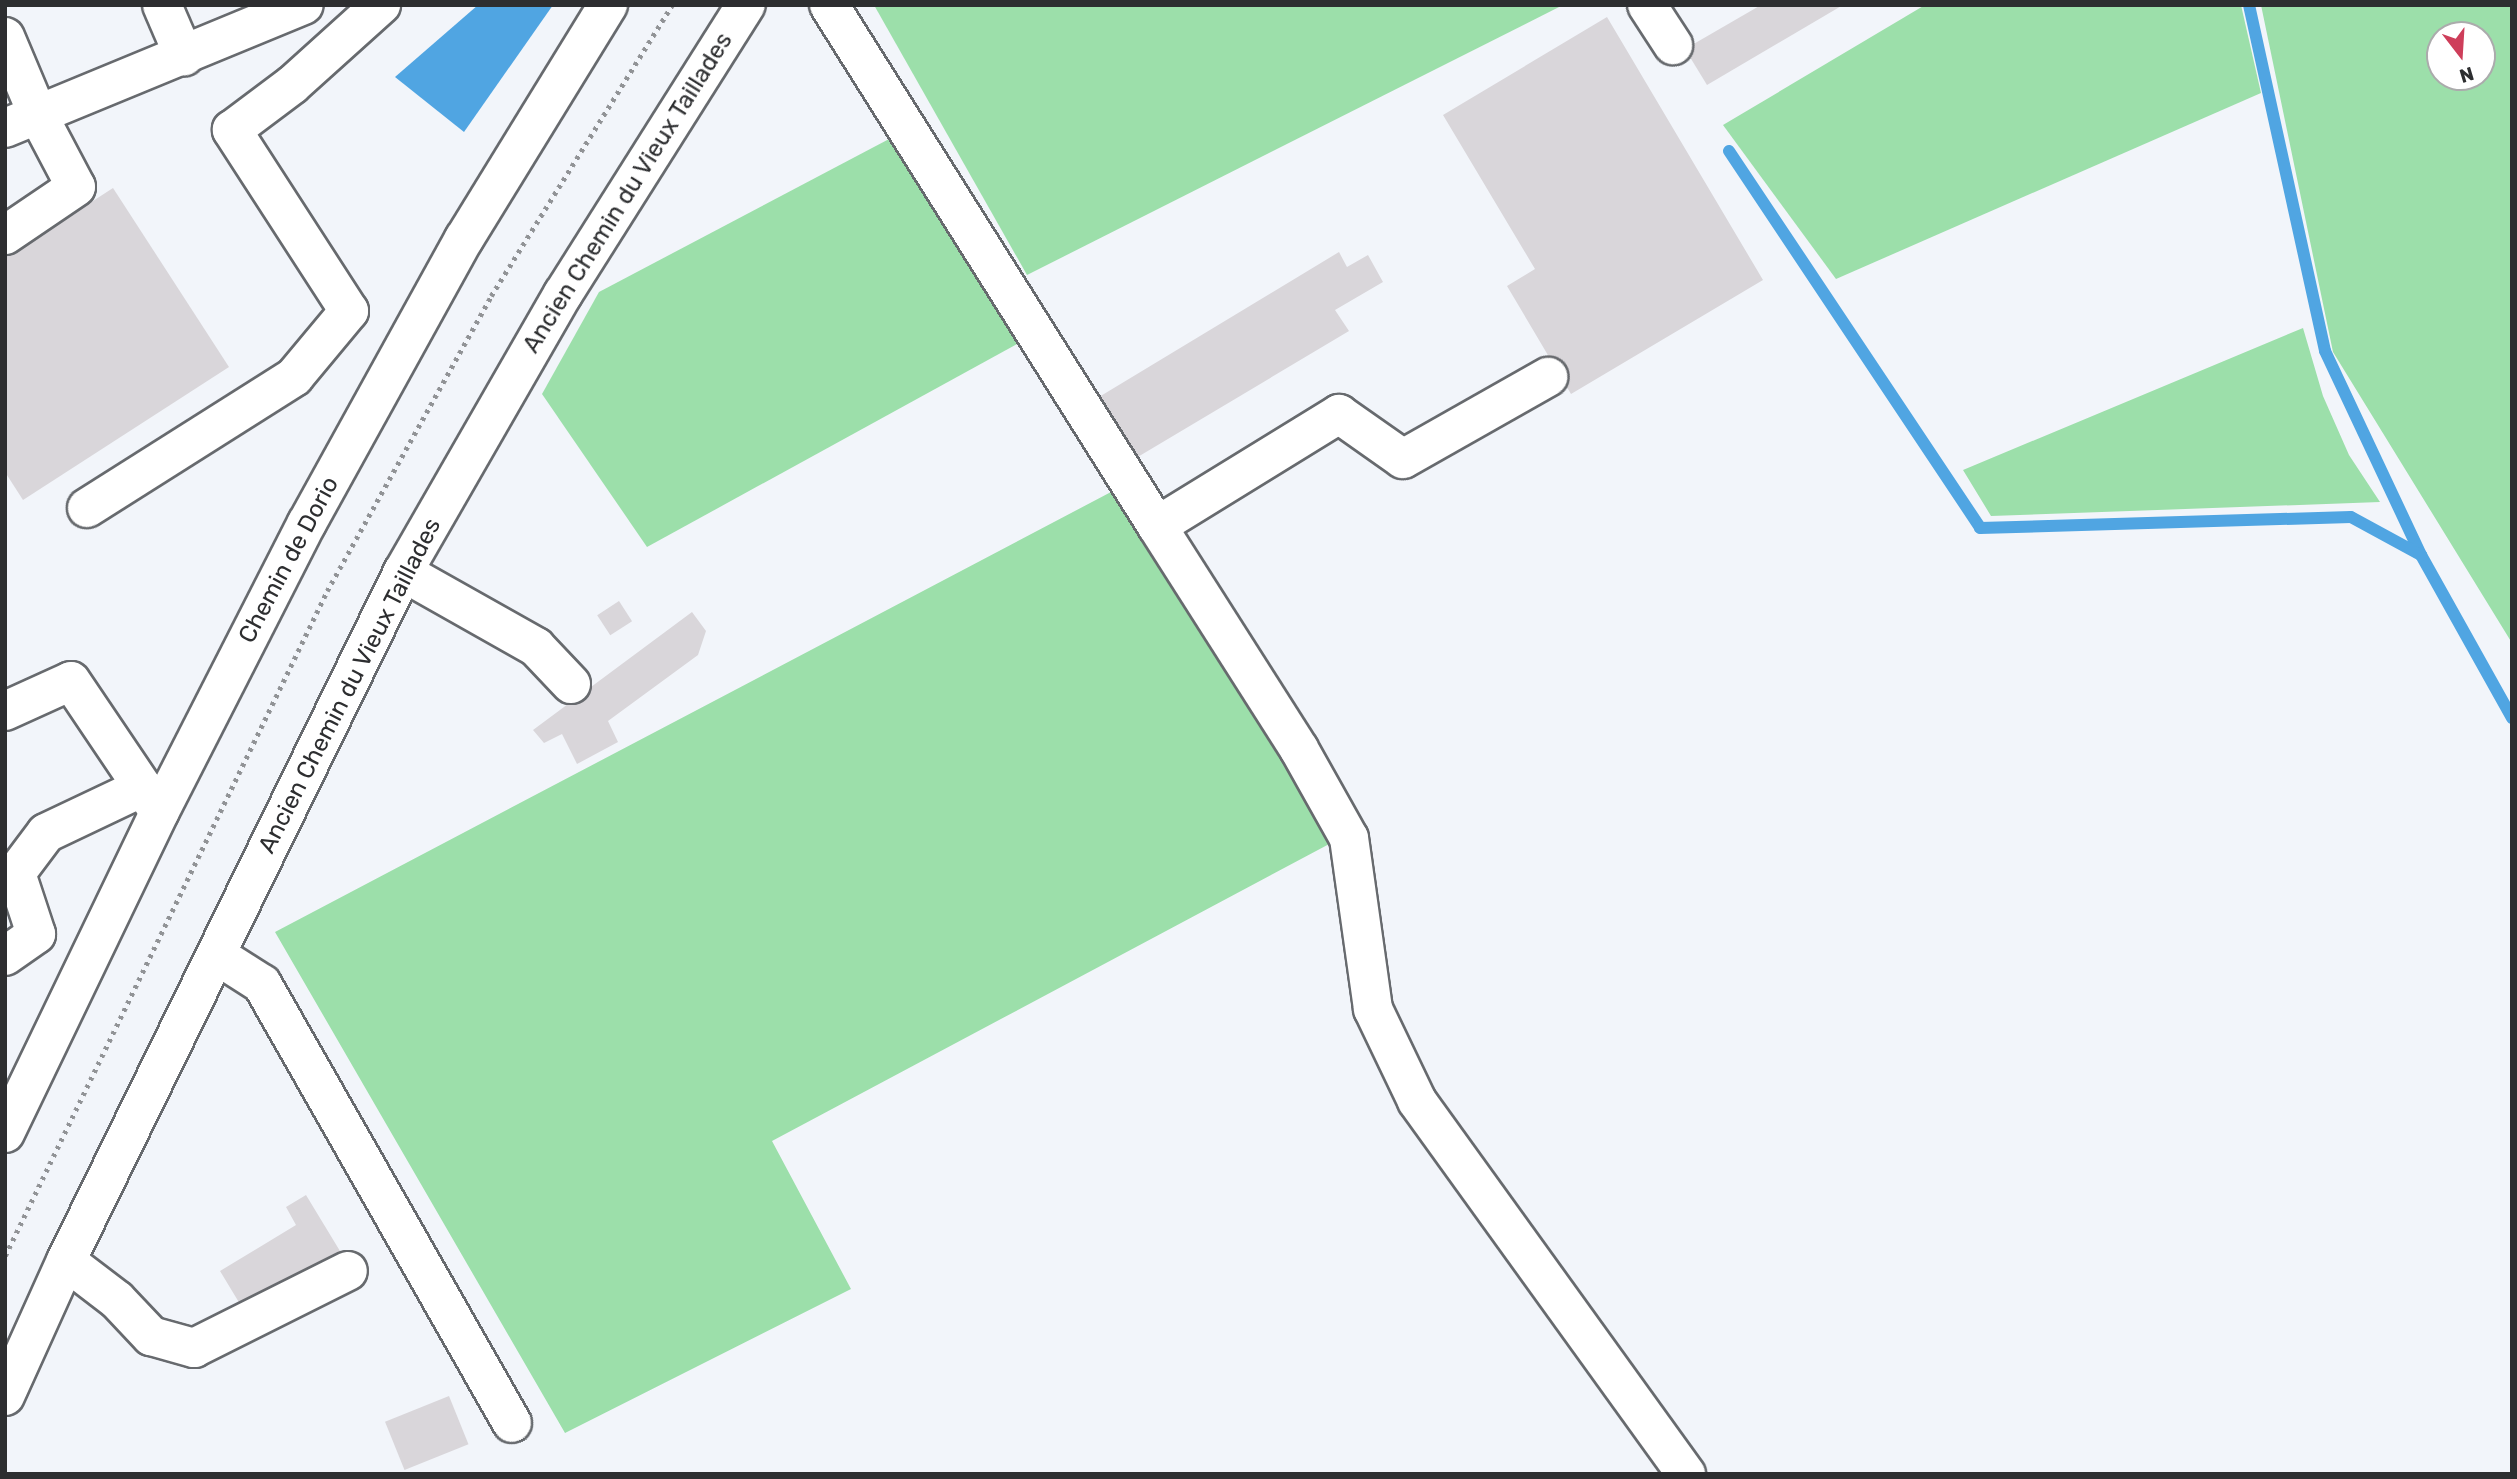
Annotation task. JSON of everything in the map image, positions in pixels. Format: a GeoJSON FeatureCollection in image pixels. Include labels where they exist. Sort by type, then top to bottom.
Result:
{"type":"FeatureCollection","features":[{"type":"Feature","properties":{"kind":"street"},"geometry":{"type":"LineString","coordinates":[[162,5],[184,56]]}},
{"type":"Feature","properties":{"kind":"street"},"geometry":{"type":"LineString","coordinates":[[22,121],[304,5]]}},
{"type":"Feature","properties":{"kind":"street"},"geometry":{"type":"LineString","coordinates":[[87,508],[294,377],[349,311],[232,130],[292,85],[381,5]]}},
{"type":"Feature","properties":{"kind":"street","name":"Chemin de Dorio"},"geometry":{"type":"LineString","coordinates":[[5,1133],[151,799],[464,239],[608,5]]}},
{"type":"Feature","properties":{"kind":"street","name":"Ancien Chemin du Vieux Taillades"},"geometry":{"type":"LineString","coordinates":[[5,1396],[66,1261],[218,956],[403,572],[563,294],[746,5]]}},
{"type":"Feature","properties":{"kind":"street"},"geometry":{"type":"LineString","coordinates":[[829,5],[1299,749],[1349,838],[1373,1009],[1417,1101],[1686,1474]]}},
{"type":"Feature","properties":{"kind":"street"},"geometry":{"type":"LineString","coordinates":[[1647,5],[1673,45]]}},
{"type":"Feature","properties":{"kind":"street"},"geometry":{"type":"LineString","coordinates":[[5,37],[22,121],[76,187],[5,235]]}},
{"type":"Feature","properties":{"kind":"street"},"geometry":{"type":"LineString","coordinates":[[1157,526],[1339,414],[1403,460],[1548,377]]}},
{"type":"Feature","properties":{"kind":"street"},"geometry":{"type":"LineString","coordinates":[[403,572],[536,647],[571,684]]}},
{"type":"Feature","properties":{"kind":"street"},"geometry":{"type":"LineString","coordinates":[[5,711],[71,681],[151,799],[46,833],[16,873],[36,934],[5,957]]}},
{"type":"Feature","properties":{"kind":"street"},"geometry":{"type":"LineString","coordinates":[[218,956],[262,984],[512,1423]]}},
{"type":"Feature","properties":{"kind":"street"},"geometry":{"type":"LineString","coordinates":[[66,1261],[117,1300],[151,1336],[194,1348],[348,1271]]}},
{"type":"Feature","properties":{"kind":"path"},"geometry":{"type":"LineString","coordinates":[[5,1256],[327,591],[491,296],[672,5]]}},
{"type":"Feature","properties":{"kind":"green space"},"geometry":{"type":"Polygon","coordinates":[[[874,5],[1563,5],[1027,275],[874,5]]]}},
{"type":"Feature","properties":{"kind":"green space"},"geometry":{"type":"Polygon","coordinates":[[[1925,5],[2241,5],[2261,93],[1836,279],[1723,125],[1925,5]]]}},
{"type":"Feature","properties":{"kind":"green space"},"geometry":{"type":"Polygon","coordinates":[[[2261,5],[2512,5],[2512,643],[2333,352],[2261,5]]]}},
{"type":"Feature","properties":{"kind":"green space"},"geometry":{"type":"Polygon","coordinates":[[[891,138],[1019,343],[647,547],[542,394],[599,292],[891,138]]]}},
{"type":"Feature","properties":{"kind":"green space"},"geometry":{"type":"Polygon","coordinates":[[[2303,328],[2323,396],[2349,455],[2380,502],[1991,516],[1963,470],[2303,328]]]}},
{"type":"Feature","properties":{"kind":"green space"},"geometry":{"type":"Polygon","coordinates":[[[1111,492],[1239,687],[1333,842],[772,1141],[851,1289],[565,1433],[275,932],[1111,492]]]}},
{"type":"Feature","properties":{"kind":"water"},"geometry":{"type":"Polygon","coordinates":[[[478,5],[553,5],[464,132],[395,77],[478,5]]]}},
{"type":"Feature","properties":{"kind":"building"},"geometry":{"type":"Polygon","coordinates":[[[1761,5],[1843,5],[1707,85],[1685,49],[1761,5]]]}},
{"type":"Feature","properties":{"kind":"building"},"geometry":{"type":"Polygon","coordinates":[[[1607,17],[1763,280],[1571,394],[1507,286],[1535,269],[1443,115],[1607,17]]]}},
{"type":"Feature","properties":{"kind":"building"},"geometry":{"type":"Polygon","coordinates":[[[113,188],[229,367],[23,500],[5,472],[5,258],[113,188]]]}},
{"type":"Feature","properties":{"kind":"building"},"geometry":{"type":"Polygon","coordinates":[[[1339,252],[1347,267],[1368,255],[1383,282],[1335,310],[1349,331],[1136,458],[1099,397],[1339,252]]]}},
{"type":"Feature","properties":{"kind":"building"},"geometry":{"type":"Polygon","coordinates":[[[619,601],[632,621],[610,635],[597,615],[619,601]]]}},
{"type":"Feature","properties":{"kind":"building"},"geometry":{"type":"Polygon","coordinates":[[[692,612],[706,631],[698,655],[608,721],[618,742],[577,764],[562,734],[544,743],[533,730],[692,612]]]}},
{"type":"Feature","properties":{"kind":"building"},"geometry":{"type":"Polygon","coordinates":[[[306,1195],[343,1256],[246,1314],[220,1271],[296,1225],[286,1207],[306,1195]]]}},
{"type":"Feature","properties":{"kind":"building"},"geometry":{"type":"Polygon","coordinates":[[[449,1396],[468,1444],[405,1470],[385,1422],[449,1396]]]}},
{"type":"Feature","properties":{"kind":"waterway"},"geometry":{"type":"LineString","coordinates":[[2249,5],[2325,351],[2421,555],[2512,718]]}},
{"type":"Feature","properties":{"kind":"waterway"},"geometry":{"type":"LineString","coordinates":[[1729,151],[1980,528],[2351,517],[2421,555]]}}]}
